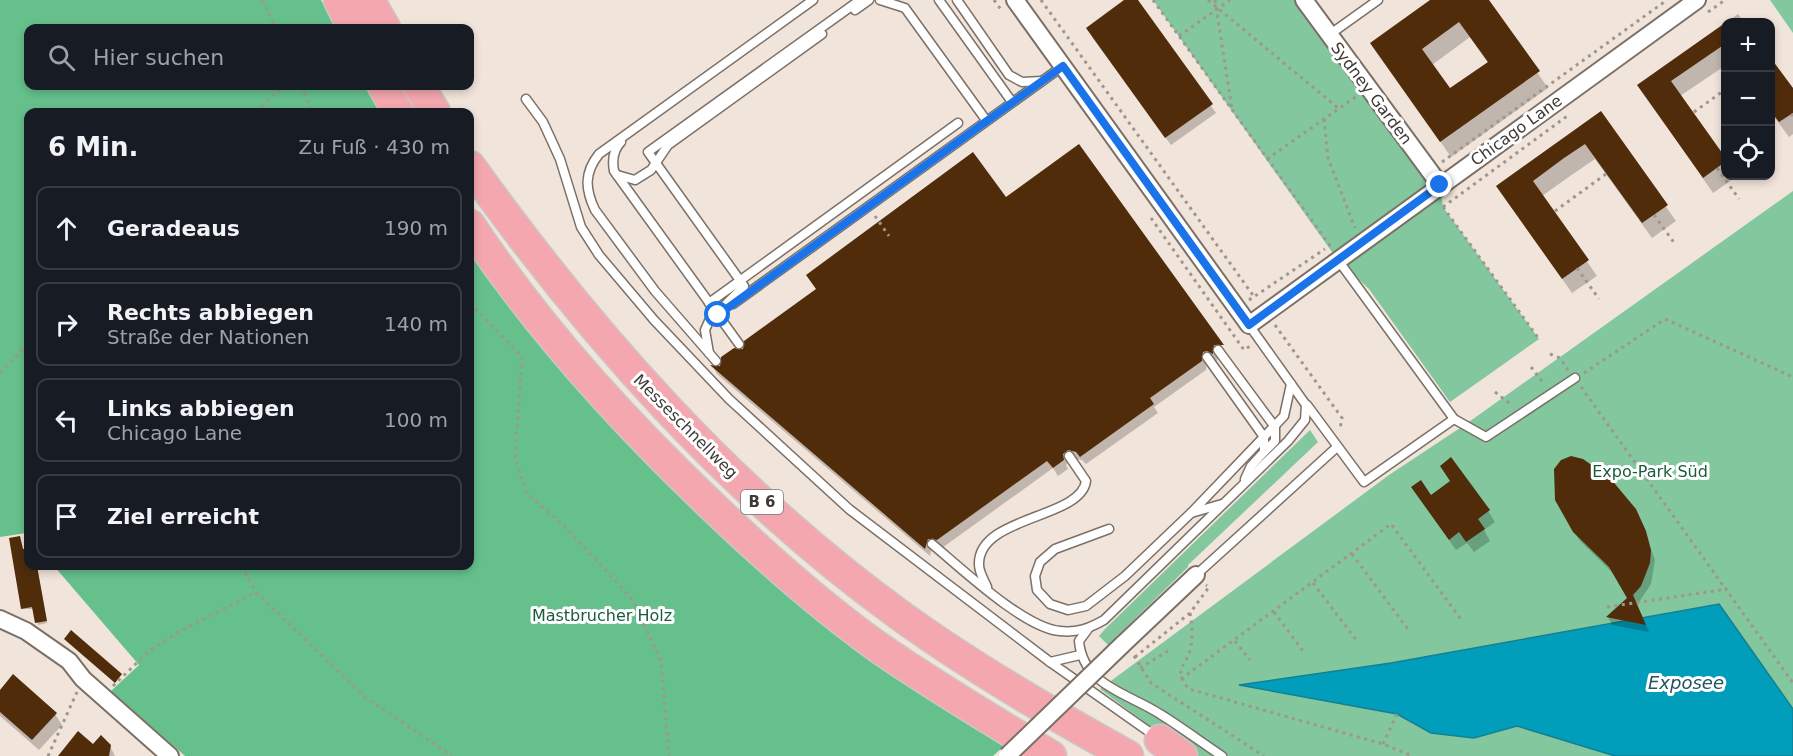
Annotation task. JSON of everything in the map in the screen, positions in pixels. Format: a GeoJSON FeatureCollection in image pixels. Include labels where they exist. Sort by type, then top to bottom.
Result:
{"type":"FeatureCollection","features":[{"type":"Feature","properties":{"kind":"highway"},"geometry":{"type":"LineString","coordinates":[[339,0],[351,24]]}},
{"type":"Feature","properties":{"kind":"highway"},"geometry":{"type":"LineString","coordinates":[[369,0],[383,24]]}},
{"type":"Feature","properties":{"kind":"highway"},"geometry":{"type":"LineString","coordinates":[[385,90],[396,108]]}},
{"type":"Feature","properties":{"kind":"highway"},"geometry":{"type":"LineString","coordinates":[[421,90],[433,108]]}},
{"type":"Feature","properties":{"kind":"highway","name":"Messeschnellweg"},"geometry":{"type":"LineString","coordinates":[[474,171],[582,315],[669,412],[766,506],[899,614],[977,668],[1128,756]]}},
{"type":"Feature","properties":{"kind":"highway","name":"B 6"},"geometry":{"type":"LineString","coordinates":[[474,230],[556,340],[636,432],[740,533],[806,590],[877,646],[954,698],[1051,756]]}},
{"type":"Feature","properties":{"kind":"street"},"geometry":{"type":"LineString","coordinates":[[1015,0],[1249,325]]}},
{"type":"Feature","properties":{"kind":"street","name":"Sydney Garden"},"geometry":{"type":"LineString","coordinates":[[1304,0],[1436,180]]}},
{"type":"Feature","properties":{"kind":"street","name":"Chicago Lane"},"geometry":{"type":"LineString","coordinates":[[1249,325],[1334,254],[1436,180],[1697,0]]}},
{"type":"Feature","properties":{"kind":"street"},"geometry":{"type":"LineString","coordinates":[[1007,756],[1196,575]]}},
{"type":"Feature","properties":{"kind":"street"},"geometry":{"type":"LineString","coordinates":[[0,619],[26,631],[69,661],[83,679],[170,756]]}},
{"type":"Feature","properties":{"kind":"lane"},"geometry":{"type":"LineString","coordinates":[[716,361],[655,291],[588,197],[586,181],[590,165],[599,154],[639,124],[813,0]]}},
{"type":"Feature","properties":{"kind":"lane"},"geometry":{"type":"LineString","coordinates":[[709,353],[705,330],[709,321],[744,286],[648,152],[864,1],[880,0],[905,8],[986,120]]}},
{"type":"Feature","properties":{"kind":"lane"},"geometry":{"type":"LineString","coordinates":[[939,0],[1012,102]]}},
{"type":"Feature","properties":{"kind":"lane"},"geometry":{"type":"LineString","coordinates":[[957,0],[1009,75],[1022,82],[1042,81]]}},
{"type":"Feature","properties":{"kind":"lane"},"geometry":{"type":"LineString","coordinates":[[1329,35],[1378,0]]}},
{"type":"Feature","properties":{"kind":"lane"},"geometry":{"type":"LineString","coordinates":[[617,175],[636,180],[651,170],[672,142],[840,21],[864,1]]}},
{"type":"Feature","properties":{"kind":"lane"},"geometry":{"type":"LineString","coordinates":[[718,315],[1063,66]]}},
{"type":"Feature","properties":{"kind":"lane"},"geometry":{"type":"LineString","coordinates":[[526,99],[543,122],[557,152],[571,202],[587,237],[606,264],[692,361],[768,436],[849,509],[1050,662],[1171,748]]}},
{"type":"Feature","properties":{"kind":"lane"},"geometry":{"type":"LineString","coordinates":[[709,303],[958,123]]}},
{"type":"Feature","properties":{"kind":"lane"},"geometry":{"type":"LineString","coordinates":[[639,124],[616,147],[612,162],[617,175],[739,344]]}},
{"type":"Feature","properties":{"kind":"lane"},"geometry":{"type":"LineString","coordinates":[[1334,254],[1454,419],[1486,437],[1575,378]]}},
{"type":"Feature","properties":{"kind":"lane"},"geometry":{"type":"LineString","coordinates":[[1249,325],[1336,447],[1364,482],[1454,419]]}},
{"type":"Feature","properties":{"kind":"lane"},"geometry":{"type":"LineString","coordinates":[[1218,350],[1275,427],[1275,441],[1251,466],[1242,485]]}},
{"type":"Feature","properties":{"kind":"lane"},"geometry":{"type":"LineString","coordinates":[[1207,357],[1264,437],[1264,452]]}},
{"type":"Feature","properties":{"kind":"lane"},"geometry":{"type":"LineString","coordinates":[[1109,529],[1055,549],[1040,562],[1035,576],[1037,590],[1050,604],[1068,610],[1086,606],[1102,596],[1191,513],[1275,427],[1284,416],[1291,384]]}},
{"type":"Feature","properties":{"kind":"lane"},"geometry":{"type":"LineString","coordinates":[[932,544],[988,590],[1032,622],[1058,631],[1075,632],[1090,628],[1104,620],[1298,431],[1305,420],[1306,405]]}},
{"type":"Feature","properties":{"kind":"lane"},"geometry":{"type":"LineString","coordinates":[[1196,575],[1336,447]]}},
{"type":"Feature","properties":{"kind":"lane"},"geometry":{"type":"LineString","coordinates":[[988,590],[979,563],[985,546],[1028,518],[1077,499],[1085,489],[1086,481],[1069,456]]}},
{"type":"Feature","properties":{"kind":"lane"},"geometry":{"type":"LineString","coordinates":[[1191,513],[1223,504]]}},
{"type":"Feature","properties":{"kind":"lane"},"geometry":{"type":"LineString","coordinates":[[1090,628],[1078,641],[1080,655],[1103,684],[1158,712],[1222,756]]}},
{"type":"Feature","properties":{"kind":"lane"},"geometry":{"type":"LineString","coordinates":[[1050,662],[1080,655]]}},
{"type":"Feature","properties":{"kind":"path"},"geometry":{"type":"LineString","coordinates":[[262,0],[274,24]]}},
{"type":"Feature","properties":{"kind":"path"},"geometry":{"type":"LineString","coordinates":[[1041,0],[1254,296],[1321,250],[1334,254]]}},
{"type":"Feature","properties":{"kind":"path"},"geometry":{"type":"LineString","coordinates":[[1153,0],[1334,254]]}},
{"type":"Feature","properties":{"kind":"path"},"geometry":{"type":"LineString","coordinates":[[1208,0],[1338,108]]}},
{"type":"Feature","properties":{"kind":"path"},"geometry":{"type":"LineString","coordinates":[[1215,0],[1232,111]]}},
{"type":"Feature","properties":{"kind":"path"},"geometry":{"type":"LineString","coordinates":[[1179,36],[1230,0]]}},
{"type":"Feature","properties":{"kind":"path"},"geometry":{"type":"LineString","coordinates":[[1539,339],[1443,207],[1436,180],[1442,162],[1667,0]]}},
{"type":"Feature","properties":{"kind":"path"},"geometry":{"type":"LineString","coordinates":[[1268,159],[1368,88]]}},
{"type":"Feature","properties":{"kind":"path"},"geometry":{"type":"LineString","coordinates":[[260,108],[279,90]]}},
{"type":"Feature","properties":{"kind":"path"},"geometry":{"type":"LineString","coordinates":[[303,90],[310,108]]}},
{"type":"Feature","properties":{"kind":"path"},"geometry":{"type":"LineString","coordinates":[[1694,112],[1721,92]]}},
{"type":"Feature","properties":{"kind":"path"},"geometry":{"type":"LineString","coordinates":[[1324,118],[1328,158],[1356,231]]}},
{"type":"Feature","properties":{"kind":"path"},"geometry":{"type":"LineString","coordinates":[[1717,168],[1738,199]]}},
{"type":"Feature","properties":{"kind":"path"},"geometry":{"type":"LineString","coordinates":[[1555,211],[1606,174]]}},
{"type":"Feature","properties":{"kind":"path"},"geometry":{"type":"LineString","coordinates":[[1654,215],[1675,244]]}},
{"type":"Feature","properties":{"kind":"path"},"geometry":{"type":"LineString","coordinates":[[1577,268],[1599,299]]}},
{"type":"Feature","properties":{"kind":"path"},"geometry":{"type":"LineString","coordinates":[[474,307],[522,357],[515,457],[526,492],[566,527],[632,600],[661,661],[669,756]]}},
{"type":"Feature","properties":{"kind":"path"},"geometry":{"type":"LineString","coordinates":[[1575,378],[1665,319],[1793,377]]}},
{"type":"Feature","properties":{"kind":"path"},"geometry":{"type":"LineString","coordinates":[[1276,326],[1342,418]]}},
{"type":"Feature","properties":{"kind":"path"},"geometry":{"type":"LineString","coordinates":[[0,373],[24,347]]}},
{"type":"Feature","properties":{"kind":"path"},"geometry":{"type":"LineString","coordinates":[[1550,354],[1560,358],[1575,378],[1793,683]]}},
{"type":"Feature","properties":{"kind":"path"},"geometry":{"type":"LineString","coordinates":[[1531,367],[1551,393]]}},
{"type":"Feature","properties":{"kind":"path"},"geometry":{"type":"LineString","coordinates":[[1495,392],[1522,412]]}},
{"type":"Feature","properties":{"kind":"path"},"geometry":{"type":"LineString","coordinates":[[1181,679],[1392,524],[1463,622]]}},
{"type":"Feature","properties":{"kind":"path"},"geometry":{"type":"LineString","coordinates":[[1352,554],[1410,632]]}},
{"type":"Feature","properties":{"kind":"path"},"geometry":{"type":"LineString","coordinates":[[243,570],[256,592],[365,697],[452,756]]}},
{"type":"Feature","properties":{"kind":"path"},"geometry":{"type":"LineString","coordinates":[[1313,582],[1357,641]]}},
{"type":"Feature","properties":{"kind":"path"},"geometry":{"type":"LineString","coordinates":[[1607,607],[1727,590]]}},
{"type":"Feature","properties":{"kind":"path"},"geometry":{"type":"LineString","coordinates":[[103,695],[148,652],[177,633],[256,592]]}},
{"type":"Feature","properties":{"kind":"path"},"geometry":{"type":"LineString","coordinates":[[1274,612],[1303,651]]}},
{"type":"Feature","properties":{"kind":"path"},"geometry":{"type":"LineString","coordinates":[[1135,657],[1190,613],[1191,649],[1181,666],[1181,679],[1190,689],[1383,744],[1412,756]]}},
{"type":"Feature","properties":{"kind":"path"},"geometry":{"type":"LineString","coordinates":[[1235,641],[1250,660]]}},
{"type":"Feature","properties":{"kind":"path"},"geometry":{"type":"LineString","coordinates":[[1125,642],[1151,683],[1264,756]]}},
{"type":"Feature","properties":{"kind":"path"},"geometry":{"type":"LineString","coordinates":[[1140,668],[1168,651]]}},
{"type":"Feature","properties":{"kind":"path"},"geometry":{"type":"LineString","coordinates":[[48,756],[83,679]]}},
{"type":"Feature","properties":{"kind":"path"},"geometry":{"type":"LineString","coordinates":[[1383,744],[1397,714]]}},
{"type":"Feature","properties":{"kind":"green space"},"geometry":{"type":"Polygon","coordinates":[[[0,0],[321,0],[334,24],[24,24],[24,90],[370,90],[381,108],[24,108],[24,533],[0,537],[0,0]]]}},
{"type":"Feature","properties":{"kind":"green space"},"geometry":{"type":"Polygon","coordinates":[[[1153,0],[1304,0],[1440,185],[1443,207],[1539,339],[1450,402],[1369,289],[1337,259],[1153,0]]]}},
{"type":"Feature","properties":{"kind":"green space"},"geometry":{"type":"Polygon","coordinates":[[[1770,0],[1793,0],[1793,33],[1770,0]]]}},
{"type":"Feature","properties":{"kind":"green space","name":"Expo-Park Süd"},"geometry":{"type":"Polygon","coordinates":[[[1793,191],[1793,709],[1718,604],[1391,663],[1242,685],[1397,714],[1431,733],[1474,738],[1517,726],[1615,756],[1190,756],[1100,689],[1389,475],[1466,424],[1793,191]]]}},
{"type":"Feature","properties":{"kind":"green space","name":"Mastbrucher Holz"},"geometry":{"type":"Polygon","coordinates":[[[474,251],[534,333],[604,419],[679,494],[921,693],[1004,746],[993,756],[185,756],[111,691],[139,665],[57,570],[474,570],[474,251]]]}},
{"type":"Feature","properties":{"kind":"green space"},"geometry":{"type":"Polygon","coordinates":[[[1310,430],[1318,442],[1188,565],[1108,645],[1099,636],[1105,629],[1310,430]]]}},
{"type":"Feature","properties":{"kind":"water","name":"Exposee"},"geometry":{"type":"Polygon","coordinates":[[[1719,604],[1793,709],[1793,756],[1615,756],[1517,726],[1474,738],[1431,733],[1397,714],[1239,685],[1391,663],[1719,604]]]}},
{"type":"Feature","properties":{"kind":"building"},"geometry":{"type":"Polygon","coordinates":[[[1124,0],[1138,0],[1213,104],[1165,138],[1086,28],[1124,0]]]}},
{"type":"Feature","properties":{"kind":"building"},"geometry":{"type":"Polygon","coordinates":[[[1430,0],[1489,0],[1540,71],[1440,142],[1370,43],[1430,0]],[[1459,22],[1422,49],[1450,88],[1488,62],[1459,22]]]}},
{"type":"Feature","properties":{"kind":"building"},"geometry":{"type":"Polygon","coordinates":[[[1721,26],[1721,47],[1671,81],[1721,151],[1721,165],[1703,178],[1637,85],[1721,26]]]}},
{"type":"Feature","properties":{"kind":"building"},"geometry":{"type":"Polygon","coordinates":[[[1775,64],[1793,88],[1793,113],[1779,122],[1775,117],[1775,64]]]}},
{"type":"Feature","properties":{"kind":"building"},"geometry":{"type":"Polygon","coordinates":[[[1601,111],[1668,205],[1642,223],[1585,144],[1564,158],[1533,181],[1589,260],[1562,279],[1496,186],[1601,111]]]}},
{"type":"Feature","properties":{"kind":"building"},"geometry":{"type":"Polygon","coordinates":[[[1079,144],[1224,345],[1214,345],[1213,354],[1203,352],[1202,361],[1150,398],[1154,404],[1080,457],[1076,452],[1068,450],[1063,454],[1064,460],[1053,468],[1047,461],[937,540],[928,539],[925,549],[710,365],[720,366],[721,357],[734,348],[743,349],[744,341],[816,289],[806,275],[973,152],[1006,197],[1079,144]]]}},
{"type":"Feature","properties":{"kind":"building"},"geometry":{"type":"Polygon","coordinates":[[[1571,456],[1583,459],[1610,478],[1636,509],[1646,531],[1651,550],[1650,563],[1641,586],[1633,595],[1646,625],[1606,617],[1627,598],[1609,567],[1573,532],[1555,500],[1554,469],[1561,460],[1571,456]]]}},
{"type":"Feature","properties":{"kind":"building"},"geometry":{"type":"Polygon","coordinates":[[[1451,457],[1490,510],[1478,519],[1485,529],[1466,542],[1459,532],[1449,540],[1411,487],[1421,480],[1431,495],[1450,481],[1440,466],[1451,457]]]}},
{"type":"Feature","properties":{"kind":"building"},"geometry":{"type":"Polygon","coordinates":[[[20,536],[24,549],[24,570],[38,570],[47,621],[35,623],[32,607],[21,609],[9,538],[20,536]]]}},
{"type":"Feature","properties":{"kind":"building"},"geometry":{"type":"Polygon","coordinates":[[[71,630],[122,674],[115,683],[64,639],[71,630]]]}},
{"type":"Feature","properties":{"kind":"building"},"geometry":{"type":"Polygon","coordinates":[[[13,674],[57,713],[32,740],[0,712],[0,690],[13,674]]]}},
{"type":"Feature","properties":{"kind":"building"},"geometry":{"type":"Polygon","coordinates":[[[78,731],[93,744],[101,735],[111,745],[109,756],[58,756],[78,731]]]}},
{"type":"Feature","properties":{"kind":"route"},"geometry":{"type":"LineString","coordinates":[[718,315],[1063,66],[1085,100],[1249,325],[1440,185]]}}]}
